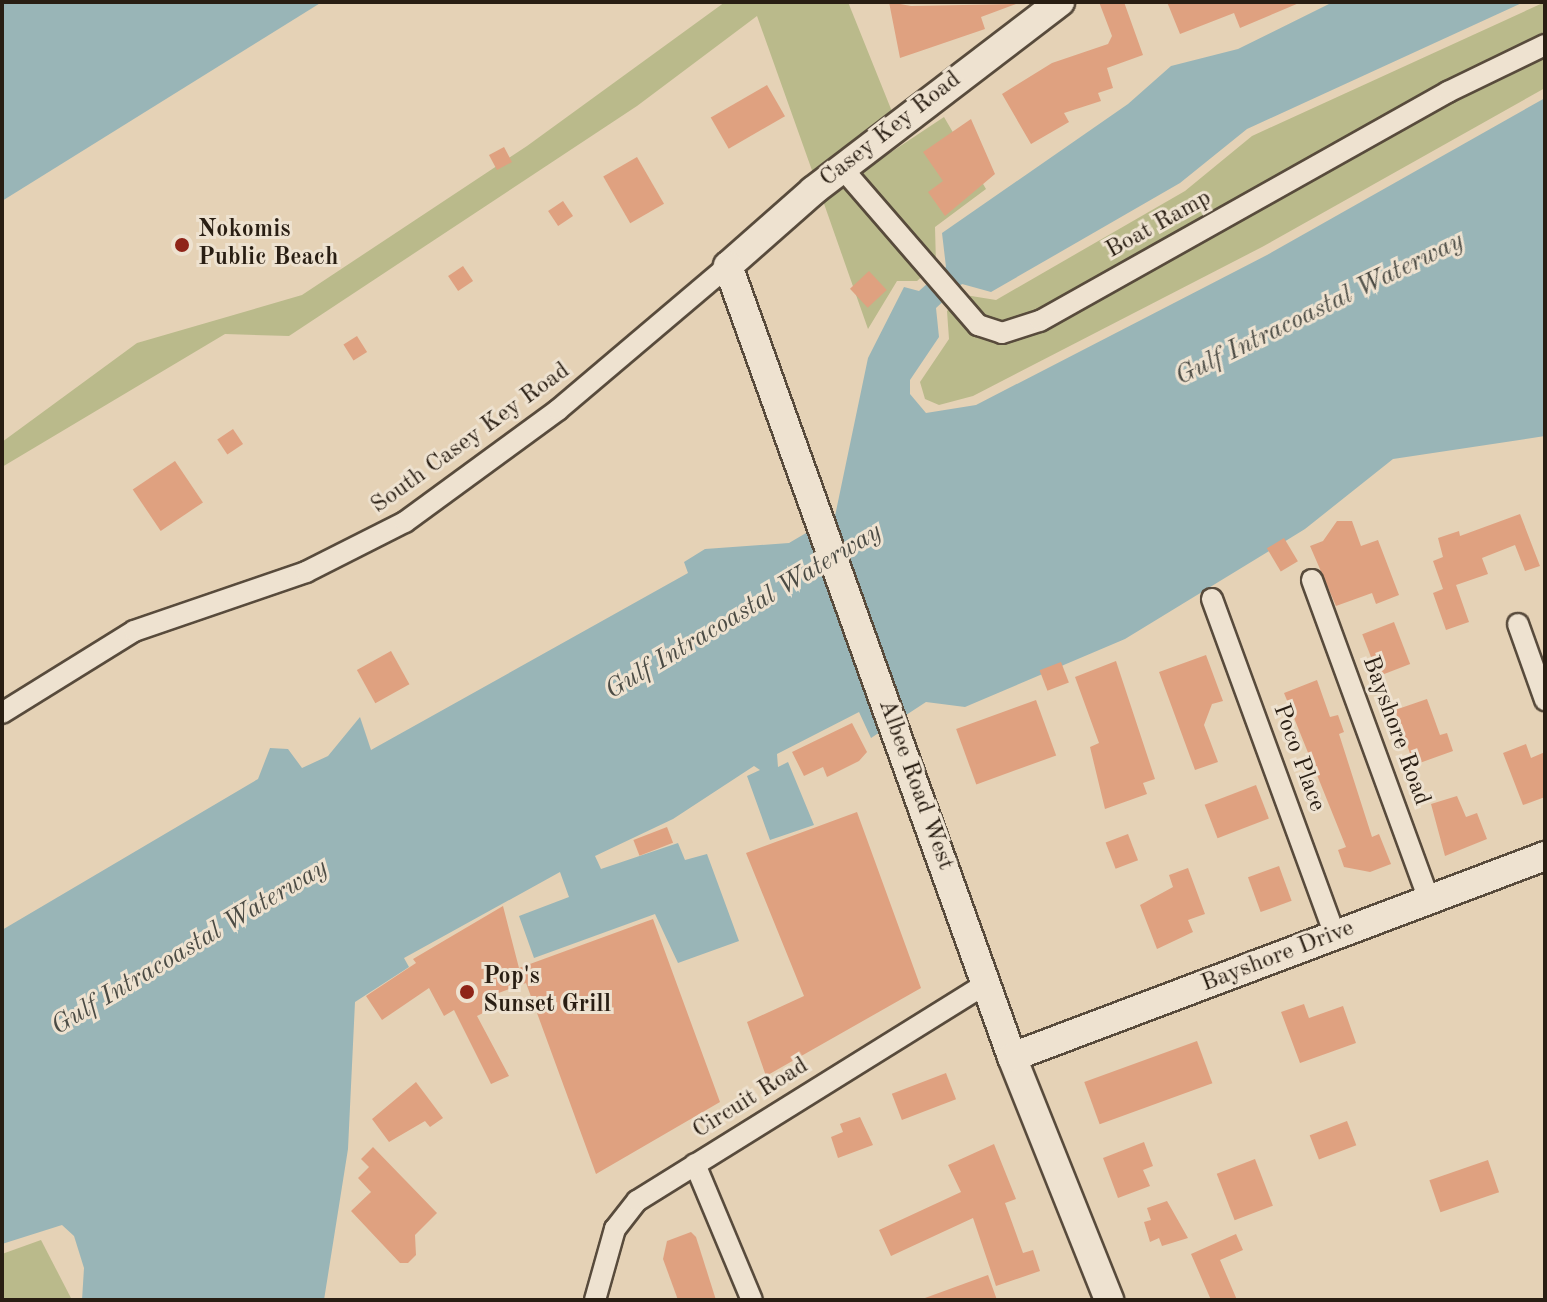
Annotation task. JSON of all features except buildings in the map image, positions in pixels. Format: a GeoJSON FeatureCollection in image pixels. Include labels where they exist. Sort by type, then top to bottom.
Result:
{"type":"FeatureCollection","features":[{"type":"Feature","properties":{"kind":"street","name":"Casey Key Road"},"geometry":{"type":"LineString","coordinates":[[728,266],[842,168],[1060,2]]}},
{"type":"Feature","properties":{"kind":"street","name":"Boat Ramp"},"geometry":{"type":"LineString","coordinates":[[842,168],[960,307],[990,333],[1040,321],[1448,92],[1545,45]]}},
{"type":"Feature","properties":{"kind":"street","name":"Albee Road West"},"geometry":{"type":"LineString","coordinates":[[728,266],[1012,1057],[1109,1300]]}},
{"type":"Feature","properties":{"kind":"street","name":"South Casey Key Road"},"geometry":{"type":"LineString","coordinates":[[2,713],[134,631],[306,572],[405,522],[558,410],[728,266]]}},
{"type":"Feature","properties":{"kind":"street","name":"Bayshore Road"},"geometry":{"type":"LineString","coordinates":[[1312,580],[1429,900]]}},
{"type":"Feature","properties":{"kind":"street","name":"Poco Place"},"geometry":{"type":"LineString","coordinates":[[1212,599],[1335,935]]}},
{"type":"Feature","properties":{"kind":"street"},"geometry":{"type":"LineString","coordinates":[[1518,624],[1545,700]]}},
{"type":"Feature","properties":{"kind":"street","name":"Bayshore Drive"},"geometry":{"type":"LineString","coordinates":[[1012,1057],[1545,856]]}},
{"type":"Feature","properties":{"kind":"street","name":"Circuit Road"},"geometry":{"type":"LineString","coordinates":[[595,1300],[624,1214],[695,1164],[986,984]]}},
{"type":"Feature","properties":{"kind":"street"},"geometry":{"type":"LineString","coordinates":[[695,1164],[752,1300]]}},
{"type":"Feature","properties":{"kind":"green space"},"geometry":{"type":"Polygon","coordinates":[[[725,2],[848,2],[893,114],[814,176],[757,16],[637,106],[289,336],[225,334],[2,467],[2,442],[137,343],[302,295],[527,146],[725,2]]]}},
{"type":"Feature","properties":{"kind":"green space"},"geometry":{"type":"Polygon","coordinates":[[[1545,2],[1545,88],[1262,247],[973,396],[939,405],[925,399],[920,382],[949,339],[947,311],[965,295],[996,300],[1185,191],[1252,136],[1545,2]]]}},
{"type":"Feature","properties":{"kind":"green space"},"geometry":{"type":"Polygon","coordinates":[[[944,117],[986,189],[935,227],[936,264],[917,281],[897,281],[868,329],[822,198],[944,117]]]}},
{"type":"Feature","properties":{"kind":"green space"},"geometry":{"type":"Polygon","coordinates":[[[41,1240],[72,1300],[2,1300],[2,1254],[41,1240]]]}},
{"type":"Feature","properties":{"kind":"water"},"geometry":{"type":"Polygon","coordinates":[[[2,2],[322,2],[2,201],[2,2]]]}},
{"type":"Feature","properties":{"kind":"water","name":"Gulf Intracoastal Waterway"},"geometry":{"type":"Polygon","coordinates":[[[1333,2],[1524,2],[1247,129],[1180,183],[991,292],[962,284],[936,308],[939,337],[910,380],[910,394],[926,413],[976,405],[1267,255],[1545,98],[1545,436],[1393,459],[1305,529],[1125,639],[965,707],[926,702],[871,738],[859,712],[777,754],[778,767],[788,762],[814,825],[770,840],[747,776],[760,770],[754,766],[673,819],[595,856],[601,869],[678,843],[685,860],[707,854],[739,941],[678,963],[655,914],[534,958],[519,916],[569,897],[560,872],[404,958],[409,967],[355,1002],[348,1149],[324,1300],[82,1300],[84,1268],[74,1236],[62,1225],[2,1244],[2,930],[258,779],[270,748],[288,749],[302,768],[328,756],[360,717],[371,750],[688,573],[684,562],[705,549],[789,543],[835,516],[868,358],[904,287],[919,291],[946,267],[942,233],[1128,104],[1171,66],[1238,49],[1333,2]]]}},
{"type":"Feature","properties":{"kind":"place","name":"Nokomis Public Beach"},"geometry":{"type":"Point","coordinates":[182,245]}},
{"type":"Feature","properties":{"kind":"place","name":"Pop's Sunset Grill"},"geometry":{"type":"Point","coordinates":[467,992]}}]}
